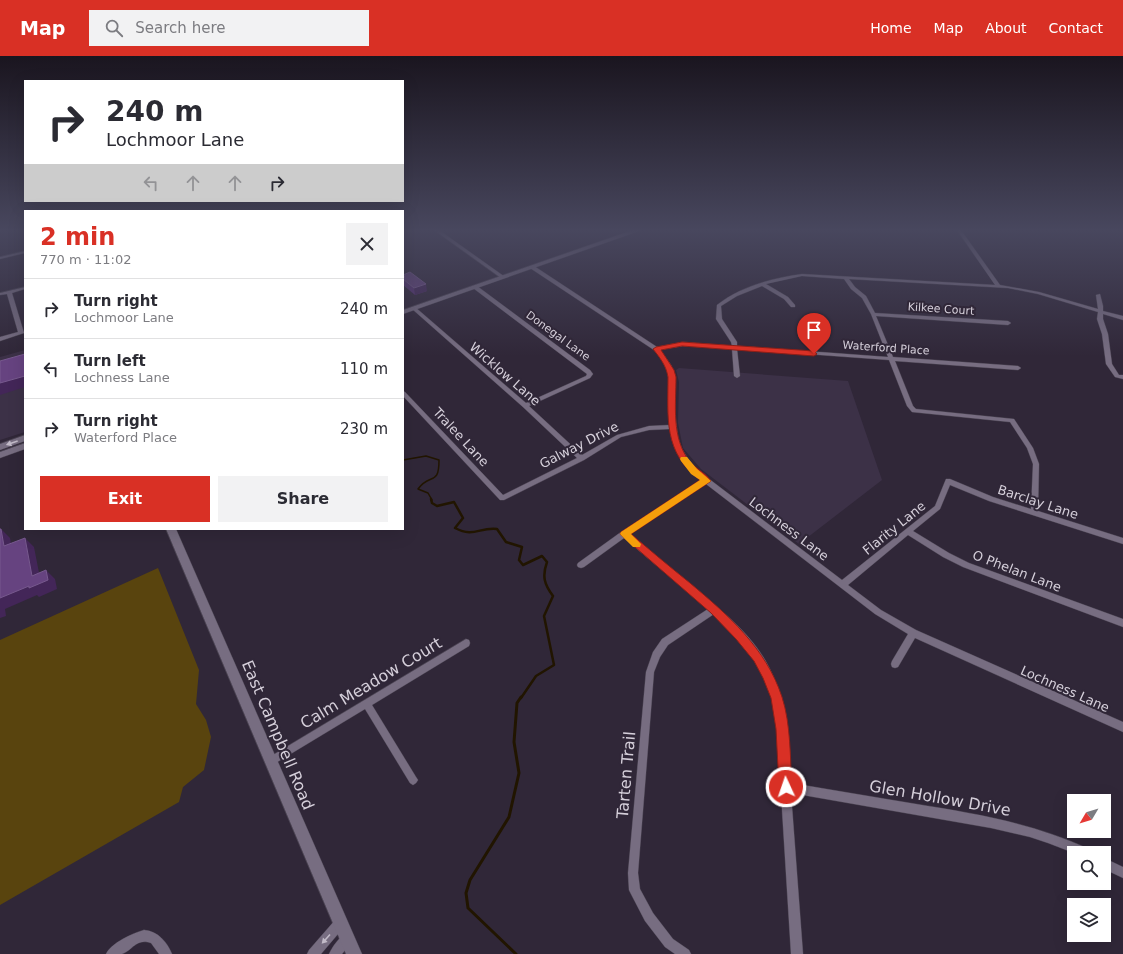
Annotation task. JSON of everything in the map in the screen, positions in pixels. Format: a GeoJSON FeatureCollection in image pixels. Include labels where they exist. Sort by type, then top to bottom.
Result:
{"type":"FeatureCollection","features":[{"type":"Feature","properties":{"kind":"main road"},"geometry":{"type":"LineString","coordinates":[[404,312],[518,272]]}},
{"type":"Feature","properties":{"kind":"main road"},"geometry":{"type":"LineString","coordinates":[[0,447],[24,438]]}},
{"type":"Feature","properties":{"kind":"main road"},"geometry":{"type":"LineString","coordinates":[[0,455],[24,446]]}},
{"type":"Feature","properties":{"kind":"main road","name":"East Campbell Road"},"geometry":{"type":"LineString","coordinates":[[171,530],[354,954]]}},
{"type":"Feature","properties":{"kind":"street"},"geometry":{"type":"LineString","coordinates":[[496,272],[503,277]]}},
{"type":"Feature","properties":{"kind":"street","name":"Lochness Lane"},"geometry":{"type":"LineString","coordinates":[[539,272],[656,349],[668,364],[672,377],[672,427],[674,438],[681,454],[694,472],[878,612],[913,633],[1123,727]]}},
{"type":"Feature","properties":{"kind":"street"},"geometry":{"type":"LineString","coordinates":[[988,272],[998,286]]}},
{"type":"Feature","properties":{"kind":"street"},"geometry":{"type":"LineString","coordinates":[[737,376],[734,342],[719,319],[719,306],[725,300],[737,294],[802,275],[998,286],[1040,293],[1123,318]]}},
{"type":"Feature","properties":{"kind":"street"},"geometry":{"type":"LineString","coordinates":[[844,277],[853,288],[864,296],[873,314],[910,406],[914,411],[1012,420],[1030,448],[1036,464],[1034,512]]}},
{"type":"Feature","properties":{"kind":"street"},"geometry":{"type":"LineString","coordinates":[[764,285],[786,298],[793,306]]}},
{"type":"Feature","properties":{"kind":"street","name":"Donegal Lane"},"geometry":{"type":"LineString","coordinates":[[475,287],[588,370],[590,374],[588,377],[525,406]]}},
{"type":"Feature","properties":{"kind":"street"},"geometry":{"type":"LineString","coordinates":[[0,294],[24,288]]}},
{"type":"Feature","properties":{"kind":"street"},"geometry":{"type":"LineString","coordinates":[[0,339],[21,333],[9,292]]}},
{"type":"Feature","properties":{"kind":"street"},"geometry":{"type":"LineString","coordinates":[[1098,296],[1101,306],[1100,319],[1105,334],[1109,364],[1120,376]]}},
{"type":"Feature","properties":{"kind":"street","name":"Wicklow Lane"},"geometry":{"type":"LineString","coordinates":[[413,308],[582,458]]}},
{"type":"Feature","properties":{"kind":"street","name":"Kilkee Court"},"geometry":{"type":"LineString","coordinates":[[873,314],[1008,323]]}},
{"type":"Feature","properties":{"kind":"street","name":"Waterford Place"},"geometry":{"type":"LineString","coordinates":[[656,349],[682,344],[1018,368]]}},
{"type":"Feature","properties":{"kind":"street","name":"Tralee Lane"},"geometry":{"type":"LineString","coordinates":[[404,394],[502,498]]}},
{"type":"Feature","properties":{"kind":"street","name":"Galway Drive"},"geometry":{"type":"LineString","coordinates":[[502,498],[582,458],[599,447],[629,433],[650,428],[672,427]]}},
{"type":"Feature","properties":{"kind":"street"},"geometry":{"type":"LineString","coordinates":[[581,565],[624,534],[706,481]]}},
{"type":"Feature","properties":{"kind":"street","name":"Barclay Lane"},"geometry":{"type":"LineString","coordinates":[[948,481],[991,499],[1123,541]]}},
{"type":"Feature","properties":{"kind":"street","name":"Flarity Lane"},"geometry":{"type":"LineString","coordinates":[[842,585],[938,506],[948,481]]}},
{"type":"Feature","properties":{"kind":"street","name":"O Phelan Lane"},"geometry":{"type":"LineString","coordinates":[[908,532],[966,565],[1123,623]]}},
{"type":"Feature","properties":{"kind":"street"},"geometry":{"type":"LineString","coordinates":[[624,534],[714,610],[740,636],[758,658],[768,675],[777,698],[782,729],[797,954]]}},
{"type":"Feature","properties":{"kind":"street","name":"Tarten Trail"},"geometry":{"type":"LineString","coordinates":[[685,954],[669,943],[648,917],[635,890],[633,873],[634,850],[650,672],[656,655],[666,642],[714,610]]}},
{"type":"Feature","properties":{"kind":"street"},"geometry":{"type":"LineString","coordinates":[[895,664],[913,633]]}},
{"type":"Feature","properties":{"kind":"street","name":"Calm Meadow Court"},"geometry":{"type":"LineString","coordinates":[[272,761],[466,643]]}},
{"type":"Feature","properties":{"kind":"street"},"geometry":{"type":"LineString","coordinates":[[367,704],[413,780]]}},
{"type":"Feature","properties":{"kind":"street","name":"Glen Hollow Drive"},"geometry":{"type":"LineString","coordinates":[[786,787],[980,820],[1026,830],[1072,846]]}},
{"type":"Feature","properties":{"kind":"street"},"geometry":{"type":"LineString","coordinates":[[1111,867],[1123,873]]}},
{"type":"Feature","properties":{"kind":"street"},"geometry":{"type":"LineString","coordinates":[[312,954],[340,923]]}},
{"type":"Feature","properties":{"kind":"street"},"geometry":{"type":"LineString","coordinates":[[112,954],[136,939],[145,936],[152,937],[156,940],[166,954]]}},
{"type":"Feature","properties":{"kind":"street"},"geometry":{"type":"LineString","coordinates":[[335,954],[347,939]]}},
{"type":"Feature","properties":{"kind":"shaded area"},"geometry":{"type":"Polygon","coordinates":[[[24,350],[24,432],[0,440],[0,357],[24,350]]]}},
{"type":"Feature","properties":{"kind":"shaded area"},"geometry":{"type":"Polygon","coordinates":[[[679,368],[848,381],[882,480],[799,544],[701,469],[683,448],[678,423],[679,382],[676,370],[679,368]]]}},
{"type":"Feature","properties":{"kind":"shaded area"},"geometry":{"type":"Polygon","coordinates":[[[158,568],[199,670],[196,704],[206,720],[211,737],[204,770],[183,787],[179,802],[0,905],[0,640],[158,568]]]}},
{"type":"Feature","properties":{"kind":"building"},"geometry":{"type":"Polygon","coordinates":[[[410,272],[426,284],[414,288],[404,280],[404,275],[410,272]]]}},
{"type":"Feature","properties":{"kind":"building"},"geometry":{"type":"Polygon","coordinates":[[[24,354],[24,376],[0,383],[0,361],[24,354]]]}},
{"type":"Feature","properties":{"kind":"building"},"geometry":{"type":"Polygon","coordinates":[[[0,529],[4,546],[25,538],[32,576],[46,570],[48,580],[0,598],[0,529]]]}},
{"type":"Feature","properties":{"kind":"waterway"},"geometry":{"type":"LineString","coordinates":[[404,460],[426,456],[439,460],[439,468],[436,477],[426,481],[418,489],[428,493],[432,500]]}},
{"type":"Feature","properties":{"kind":"waterway"},"geometry":{"type":"LineString","coordinates":[[431,499],[432,503],[437,506],[454,502],[463,518],[455,528],[467,532],[497,529],[506,542],[522,547],[519,560],[523,565],[542,556],[547,562],[544,576],[546,584],[553,596],[544,616],[554,665],[536,676],[521,698]]}},
{"type":"Feature","properties":{"kind":"waterway"},"geometry":{"type":"LineString","coordinates":[[516,954],[468,908],[466,893],[470,880],[509,817],[519,773],[514,742],[517,703],[521,697]]}},
{"type":"Feature","properties":{"kind":"slow traffic"},"geometry":{"type":"LineString","coordinates":[[636,544],[624,534],[706,481],[694,472],[684,459]]}},
{"type":"Feature","properties":{"kind":"route"},"geometry":{"type":"LineString","coordinates":[[786,787],[782,729],[777,698],[768,675],[758,658],[740,636],[714,610],[624,534],[706,481],[694,472],[686,463],[674,438],[672,427],[672,377],[668,364],[656,349],[682,344],[814,354]]}}]}
